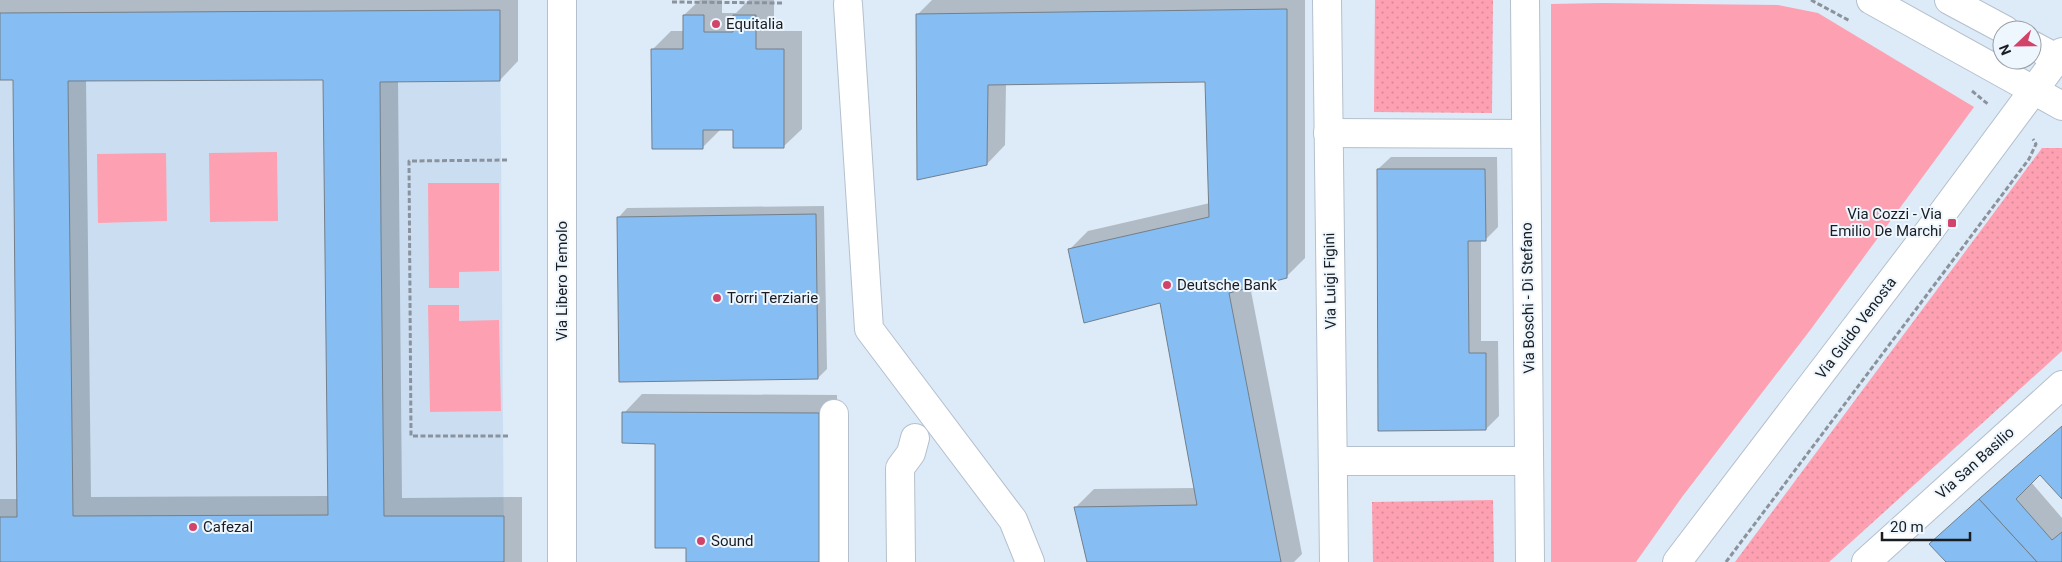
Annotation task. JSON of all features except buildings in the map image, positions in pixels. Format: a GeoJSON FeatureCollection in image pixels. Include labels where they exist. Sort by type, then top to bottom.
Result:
{"type":"FeatureCollection","features":[{"type":"Feature","properties":{"kind":"street","name":"Via Libero Temolo"},"geometry":{"type":"LineString","coordinates":[[562,0],[562,562]]}},
{"type":"Feature","properties":{"kind":"street","name":"Via Luigi Figini"},"geometry":{"type":"LineString","coordinates":[[1327,0],[1334,562]]}},
{"type":"Feature","properties":{"kind":"street","name":"Via Boschi - Di Stefano"},"geometry":{"type":"LineString","coordinates":[[1525,0],[1530,562]]}},
{"type":"Feature","properties":{"kind":"street"},"geometry":{"type":"LineString","coordinates":[[1871,0],[2033,92],[2062,106]]}},
{"type":"Feature","properties":{"kind":"street"},"geometry":{"type":"LineString","coordinates":[[1949,0],[1992,23]]}},
{"type":"Feature","properties":{"kind":"street"},"geometry":{"type":"LineString","coordinates":[[848,4],[869,329],[1013,520],[1030,562]]}},
{"type":"Feature","properties":{"kind":"street"},"geometry":{"type":"LineString","coordinates":[[2042,49],[2060,57]]}},
{"type":"Feature","properties":{"kind":"street","name":"Via Guido Venosta"},"geometry":{"type":"LineString","coordinates":[[1677,562],[2060,57]]}},
{"type":"Feature","properties":{"kind":"street"},"geometry":{"type":"LineString","coordinates":[[1328,133],[1526,134]]}},
{"type":"Feature","properties":{"kind":"street","name":"Via San Basilio"},"geometry":{"type":"LineString","coordinates":[[1866,562],[2062,385]]}},
{"type":"Feature","properties":{"kind":"street"},"geometry":{"type":"LineString","coordinates":[[834,414],[834,562]]}},
{"type":"Feature","properties":{"kind":"street"},"geometry":{"type":"LineString","coordinates":[[901,562],[900,468],[911,453],[916,438]]}},
{"type":"Feature","properties":{"kind":"street"},"geometry":{"type":"LineString","coordinates":[[1333,461],[1529,461]]}},
{"type":"Feature","properties":{"kind":"path"},"geometry":{"type":"LineString","coordinates":[[672,2],[782,3]]}},
{"type":"Feature","properties":{"kind":"path"},"geometry":{"type":"LineString","coordinates":[[1970,89],[1983,101]]}},
{"type":"Feature","properties":{"kind":"path"},"geometry":{"type":"LineString","coordinates":[[1726,562],[2029,160],[2036,144]]}},
{"type":"Feature","properties":{"kind":"path"},"geometry":{"type":"LineString","coordinates":[[507,160],[409,161],[409,297],[411,436],[508,436]]}},
{"type":"Feature","properties":{"kind":"shaded area"},"geometry":{"type":"Polygon","coordinates":[[[1375,0],[1493,0],[1492,113],[1374,112],[1375,0]]]}},
{"type":"Feature","properties":{"kind":"shaded area"},"geometry":{"type":"Polygon","coordinates":[[[1551,4],[1778,5],[1818,13],[1974,107],[1811,329],[1682,497],[1636,562],[1551,562],[1551,4]]]}},
{"type":"Feature","properties":{"kind":"shaded area"},"geometry":{"type":"Polygon","coordinates":[[[500,10],[504,562],[0,562],[0,13],[500,10]]]}},
{"type":"Feature","properties":{"kind":"shaded area"},"geometry":{"type":"Polygon","coordinates":[[[2042,148],[2062,148],[2062,351],[1829,562],[1735,562],[2042,148]]]}},
{"type":"Feature","properties":{"kind":"shaded area"},"geometry":{"type":"Polygon","coordinates":[[[277,152],[278,221],[210,222],[209,153],[277,152]]]}},
{"type":"Feature","properties":{"kind":"shaded area"},"geometry":{"type":"Polygon","coordinates":[[[166,153],[167,221],[98,223],[97,154],[166,153]]]}},
{"type":"Feature","properties":{"kind":"shaded area"},"geometry":{"type":"Polygon","coordinates":[[[428,183],[499,183],[499,271],[459,272],[459,288],[429,288],[428,183]]]}},
{"type":"Feature","properties":{"kind":"shaded area"},"geometry":{"type":"Polygon","coordinates":[[[428,305],[459,305],[459,321],[499,320],[501,411],[430,412],[428,305]]]}},
{"type":"Feature","properties":{"kind":"shaded area"},"geometry":{"type":"Polygon","coordinates":[[[1493,500],[1494,562],[1373,562],[1372,502],[1493,500]]]}},
{"type":"Feature","properties":{"kind":"place","name":"Equitalia"},"geometry":{"type":"Point","coordinates":[716,24]}},
{"type":"Feature","properties":{"kind":"place","name":"Via Cozzi - Via Emilio De Marchi"},"geometry":{"type":"Point","coordinates":[1952,223]}},
{"type":"Feature","properties":{"kind":"place","name":"Deutsche Bank"},"geometry":{"type":"Point","coordinates":[1167,285]}},
{"type":"Feature","properties":{"kind":"place","name":"Torri Terziarie"},"geometry":{"type":"Point","coordinates":[717,298]}},
{"type":"Feature","properties":{"kind":"place","name":"Cafezal"},"geometry":{"type":"Point","coordinates":[193,527]}},
{"type":"Feature","properties":{"kind":"place","name":"Sound"},"geometry":{"type":"Point","coordinates":[701,541]}}]}
